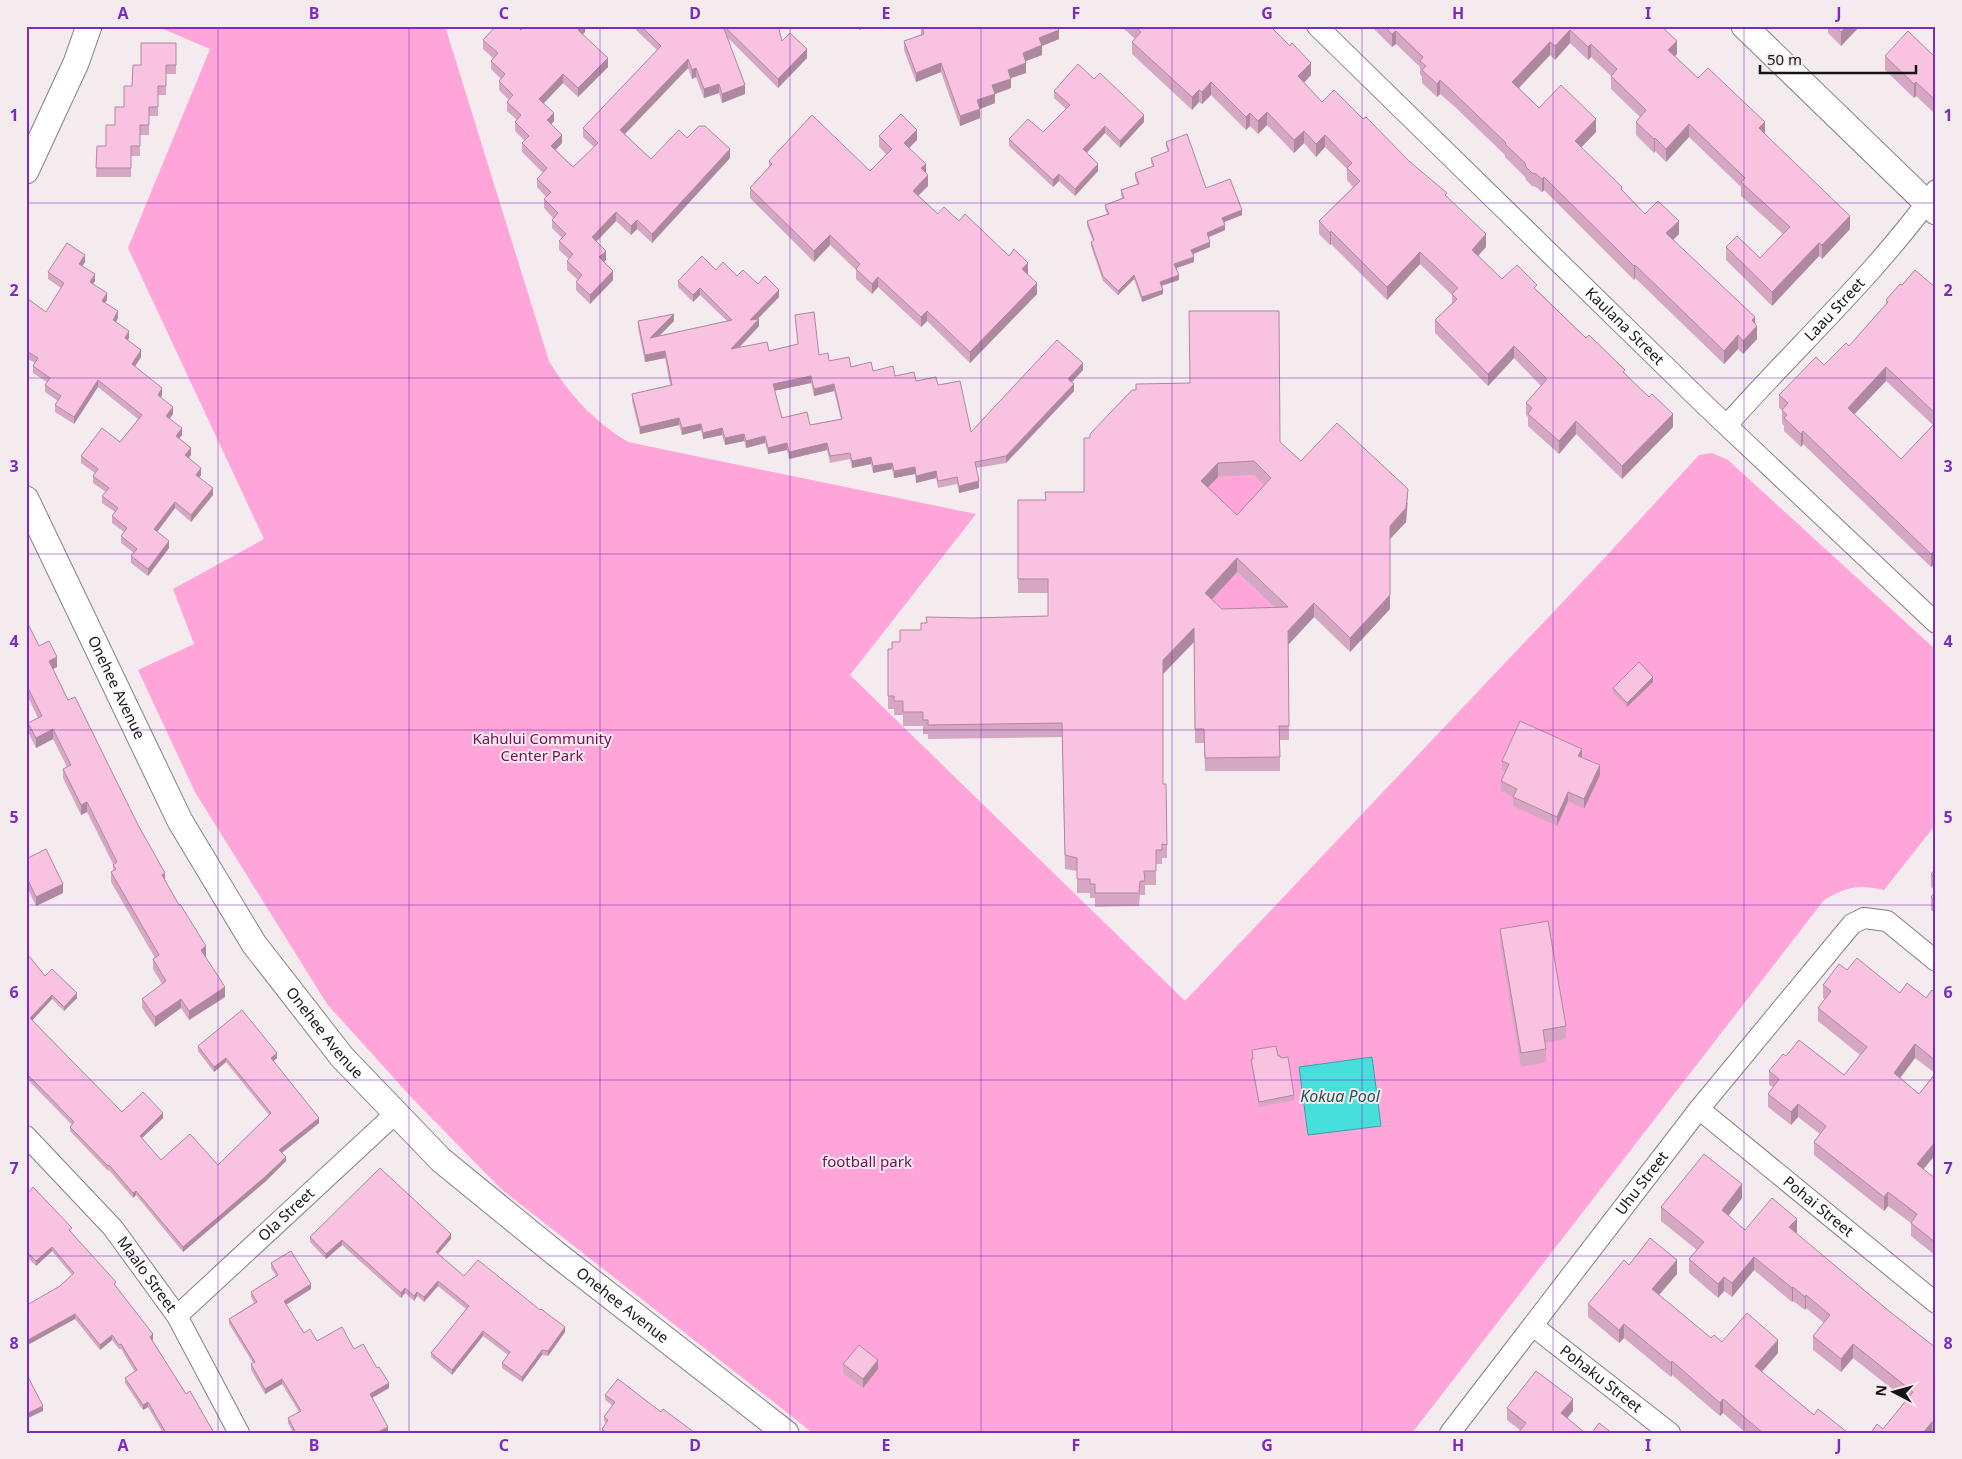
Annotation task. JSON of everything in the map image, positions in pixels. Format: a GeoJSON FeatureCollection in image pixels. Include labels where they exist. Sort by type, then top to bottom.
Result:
{"type":"FeatureCollection","features":[{"type":"Feature","properties":{"kind":"street"},"geometry":{"type":"LineString","coordinates":[[26,171],[64,89],[89,26]]}},
{"type":"Feature","properties":{"kind":"street","name":"Kaulana Street"},"geometry":{"type":"LineString","coordinates":[[1317,26],[1726,425],[1936,623]]}},
{"type":"Feature","properties":{"kind":"street"},"geometry":{"type":"LineString","coordinates":[[1744,26],[1933,202]]}},
{"type":"Feature","properties":{"kind":"street","name":"Laau Street"},"geometry":{"type":"LineString","coordinates":[[1726,425],[1933,202]]}},
{"type":"Feature","properties":{"kind":"street","name":"Onehee Avenue"},"geometry":{"type":"LineString","coordinates":[[26,499],[185,829],[254,944],[342,1057],[395,1114],[442,1160],[532,1234],[786,1433]]}},
{"type":"Feature","properties":{"kind":"street","name":"Uhu Street"},"geometry":{"type":"LineString","coordinates":[[1450,1433],[1699,1109],[1852,924],[1864,918],[1887,921],[1936,961]]}},
{"type":"Feature","properties":{"kind":"street","name":"Pohai Street"},"geometry":{"type":"LineString","coordinates":[[1699,1109],[1936,1303]]}},
{"type":"Feature","properties":{"kind":"street","name":"Ola Street"},"geometry":{"type":"LineString","coordinates":[[177,1316],[395,1114]]}},
{"type":"Feature","properties":{"kind":"street","name":"Maalo Street"},"geometry":{"type":"LineString","coordinates":[[26,1136],[113,1228],[177,1316],[239,1433]]}},
{"type":"Feature","properties":{"kind":"street","name":"Pohaku Street"},"geometry":{"type":"LineString","coordinates":[[1533,1326],[1670,1433]]}},
{"type":"Feature","properties":{"kind":"green space","name":"Kahului Community Center Park"},"geometry":{"type":"Polygon","coordinates":[[[156,26],[445,26],[549,361],[565,385],[584,407],[604,425],[628,442],[976,514],[850,675],[1185,1001],[1611,551],[1699,455],[1712,453],[1728,460],[1936,650],[1936,824],[1884,890],[1866,887],[1852,888],[1824,900],[1412,1433],[813,1433],[501,1189],[412,1098],[327,1004],[195,792],[138,670],[194,644],[173,589],[264,539],[128,248],[210,49],[156,26]]]}},
{"type":"Feature","properties":{"kind":"green space"},"geometry":{"type":"Polygon","coordinates":[[[1254,475],[1271,491],[1237,529],[1190,507],[1218,477],[1254,475]]]}},
{"type":"Feature","properties":{"kind":"green space"},"geometry":{"type":"Polygon","coordinates":[[[1237,572],[1274,607],[1260,622],[1222,623],[1192,595],[1237,572]]]}},
{"type":"Feature","properties":{"kind":"water","name":"Kokua Pool"},"geometry":{"type":"Polygon","coordinates":[[[1372,1057],[1381,1126],[1308,1135],[1299,1067],[1372,1057]]]}},
{"type":"Feature","properties":{"kind":"building"},"geometry":{"type":"Polygon","coordinates":[[[496,26],[517,26],[521,30],[524,26],[582,26],[578,30],[608,58],[578,88],[563,74],[539,99],[554,113],[547,120],[562,135],[551,146],[573,167],[598,143],[583,128],[661,46],[641,26],[723,26],[745,85],[722,94],[719,84],[704,89],[696,68],[692,70],[688,59],[620,130],[651,159],[679,130],[687,138],[699,126],[705,126],[730,149],[652,234],[637,220],[631,226],[616,212],[592,237],[606,251],[599,257],[613,271],[590,295],[576,282],[582,275],[567,261],[573,254],[559,241],[566,234],[552,220],[558,213],[544,199],[551,192],[537,179],[547,168],[522,143],[529,136],[515,122],[521,115],[507,102],[513,95],[499,81],[505,74],[491,61],[498,53],[483,40],[496,26]]]}},
{"type":"Feature","properties":{"kind":"building"},"geometry":{"type":"Polygon","coordinates":[[[724,26],[778,26],[782,41],[790,33],[807,49],[778,79],[724,26]]]}},
{"type":"Feature","properties":{"kind":"building"},"geometry":{"type":"Polygon","coordinates":[[[922,26],[1058,26],[1059,30],[1039,38],[1042,45],[1023,53],[1026,63],[1008,70],[1011,79],[992,85],[995,94],[977,100],[980,109],[960,116],[941,63],[916,73],[904,41],[924,34],[922,26]]]}},
{"type":"Feature","properties":{"kind":"building"},"geometry":{"type":"Polygon","coordinates":[[[1134,26],[1270,26],[1290,46],[1292,43],[1311,63],[1298,76],[1322,102],[1334,90],[1363,119],[1366,117],[1410,162],[1447,193],[1445,195],[1486,234],[1472,250],[1502,279],[1517,265],[1537,285],[1534,288],[1586,338],[1589,335],[1625,370],[1623,372],[1649,397],[1652,394],[1673,414],[1622,466],[1576,421],[1559,441],[1528,414],[1532,408],[1526,403],[1547,379],[1514,346],[1488,374],[1435,320],[1457,299],[1452,294],[1458,288],[1420,252],[1387,287],[1319,221],[1360,181],[1347,168],[1352,163],[1325,135],[1316,144],[1304,131],[1294,140],[1267,112],[1258,121],[1250,113],[1246,117],[1211,82],[1202,92],[1199,90],[1192,97],[1132,42],[1141,32],[1134,26]]]}},
{"type":"Feature","properties":{"kind":"building"},"geometry":{"type":"Polygon","coordinates":[[[1384,26],[1661,26],[1677,41],[1668,50],[1698,78],[1708,68],[1765,122],[1759,128],[1850,216],[1822,245],[1819,243],[1772,292],[1726,247],[1737,236],[1760,258],[1790,227],[1741,182],[1745,178],[1689,124],[1666,149],[1654,139],[1636,122],[1646,110],[1611,76],[1617,69],[1591,44],[1588,47],[1570,30],[1555,46],[1550,42],[1512,82],[1539,108],[1561,85],[1596,119],[1575,141],[1622,187],[1621,189],[1645,214],[1658,201],[1679,221],[1666,233],[1755,317],[1752,320],[1757,326],[1743,341],[1738,335],[1724,351],[1544,177],[1542,179],[1532,173],[1506,143],[1454,93],[1440,80],[1437,84],[1422,70],[1426,66],[1420,61],[1423,57],[1396,31],[1392,34],[1384,26]]]}},
{"type":"Feature","properties":{"kind":"building"},"geometry":{"type":"Polygon","coordinates":[[[1835,26],[1847,26],[1841,32],[1835,26]]]}},
{"type":"Feature","properties":{"kind":"building"},"geometry":{"type":"Polygon","coordinates":[[[1908,31],[1936,58],[1936,95],[1933,98],[1916,82],[1914,84],[1885,56],[1908,31]]]}},
{"type":"Feature","properties":{"kind":"building"},"geometry":{"type":"Polygon","coordinates":[[[141,43],[176,43],[176,65],[166,65],[166,86],[158,86],[158,107],[149,107],[149,125],[140,125],[140,146],[131,146],[131,168],[96,168],[97,146],[106,146],[106,125],[115,125],[115,107],[124,107],[124,86],[132,86],[133,65],[141,65],[141,43]]]}},
{"type":"Feature","properties":{"kind":"building"},"geometry":{"type":"Polygon","coordinates":[[[1078,64],[1094,79],[1100,73],[1144,115],[1120,141],[1105,126],[1083,149],[1098,164],[1075,189],[1059,174],[1053,180],[1009,139],[1028,119],[1043,132],[1070,105],[1054,91],[1078,64]]]}},
{"type":"Feature","properties":{"kind":"building"},"geometry":{"type":"Polygon","coordinates":[[[901,114],[917,130],[904,143],[926,164],[921,168],[928,175],[913,191],[938,214],[944,207],[959,221],[965,214],[1009,256],[1014,249],[1028,263],[1022,269],[1037,283],[970,352],[927,311],[921,317],[878,277],[872,284],[856,269],[860,264],[830,235],[814,251],[750,188],[772,164],[769,161],[812,115],[870,171],[892,149],[879,136],[901,114]]]}},
{"type":"Feature","properties":{"kind":"building"},"geometry":{"type":"Polygon","coordinates":[[[1187,134],[1206,188],[1230,179],[1242,210],[1222,218],[1225,225],[1207,233],[1210,242],[1191,250],[1194,257],[1174,264],[1179,275],[1160,282],[1163,290],[1142,297],[1134,275],[1118,291],[1103,276],[1091,242],[1094,240],[1087,221],[1109,214],[1105,205],[1124,198],[1121,190],[1139,184],[1135,173],[1154,166],[1151,158],[1169,151],[1166,142],[1187,134]]]}},
{"type":"Feature","properties":{"kind":"building"},"geometry":{"type":"Polygon","coordinates":[[[67,243],[85,255],[79,264],[95,274],[90,282],[107,293],[102,301],[118,311],[113,320],[129,331],[125,338],[141,350],[132,364],[162,388],[158,395],[173,407],[166,416],[182,428],[176,436],[191,448],[185,455],[201,468],[196,475],[213,488],[191,515],[175,502],[154,529],[169,541],[148,569],[131,556],[137,549],[121,536],[127,528],[112,516],[118,508],[102,496],[109,488],[93,476],[98,469],[81,456],[102,428],[120,442],[142,415],[98,380],[74,417],[55,405],[61,396],[45,385],[50,378],[33,366],[38,358],[26,351],[26,301],[28,299],[46,312],[64,283],[48,272],[67,243]]]}},
{"type":"Feature","properties":{"kind":"building"},"geometry":{"type":"Polygon","coordinates":[[[702,256],[716,270],[723,262],[737,276],[743,270],[758,284],[765,276],[779,290],[750,320],[759,319],[731,349],[767,342],[769,351],[798,344],[795,315],[814,312],[819,355],[828,353],[829,361],[849,357],[851,367],[871,362],[873,371],[893,366],[895,376],[914,372],[916,381],[936,377],[938,385],[960,381],[971,432],[1057,340],[1083,363],[1068,379],[1074,384],[1006,456],[975,462],[979,481],[959,486],[957,477],[938,481],[936,471],[916,476],[915,467],[894,471],[892,463],[873,466],[871,457],[852,461],[850,453],[830,456],[827,443],[789,452],[787,443],[768,448],[765,436],[746,441],[744,434],[725,438],[722,428],[703,433],[701,424],[682,428],[679,418],[640,427],[632,394],[672,385],[665,351],[645,355],[638,321],[674,314],[650,338],[732,320],[700,288],[693,295],[678,281],[702,256]],[[811,376],[773,384],[782,418],[807,412],[810,425],[842,419],[834,384],[814,389],[811,376]]]}},
{"type":"Feature","properties":{"kind":"building"},"geometry":{"type":"Polygon","coordinates":[[[1915,270],[1936,288],[1936,414],[1886,367],[1848,408],[1901,459],[1936,422],[1936,549],[1931,554],[1803,431],[1801,434],[1784,418],[1787,415],[1782,410],[1788,403],[1779,395],[1816,357],[1824,365],[1846,343],[1849,346],[1888,302],[1886,300],[1915,270]]]}},
{"type":"Feature","properties":{"kind":"building"},"geometry":{"type":"Polygon","coordinates":[[[1189,311],[1279,311],[1280,442],[1301,461],[1337,423],[1408,489],[1406,508],[1390,526],[1390,595],[1350,638],[1314,603],[1288,631],[1289,726],[1279,726],[1280,757],[1205,758],[1204,729],[1195,729],[1194,628],[1163,660],[1163,784],[1166,784],[1167,845],[1162,844],[1162,850],[1156,850],[1156,871],[1144,871],[1145,881],[1140,881],[1139,893],[1095,893],[1095,884],[1090,884],[1090,879],[1077,879],[1077,858],[1065,855],[1062,723],[928,725],[928,720],[923,720],[923,712],[903,712],[903,701],[894,701],[894,696],[888,696],[888,649],[892,649],[892,642],[900,642],[900,630],[921,630],[921,623],[927,623],[926,617],[1048,616],[1048,579],[1018,579],[1018,500],[1046,500],[1045,492],[1084,492],[1084,438],[1090,438],[1090,434],[1132,390],[1136,390],[1136,384],[1190,383],[1189,311]],[[1254,461],[1218,463],[1201,481],[1237,515],[1271,478],[1254,461]],[[1237,558],[1205,593],[1222,609],[1288,607],[1237,558]]]}},
{"type":"Feature","properties":{"kind":"building"},"geometry":{"type":"Polygon","coordinates":[[[26,620],[39,646],[49,641],[57,657],[49,661],[68,700],[75,697],[138,825],[165,873],[162,875],[206,946],[201,950],[225,987],[189,1011],[181,999],[155,1017],[142,999],[166,981],[153,959],[159,955],[111,872],[116,869],[113,865],[117,862],[87,802],[81,805],[63,769],[71,765],[53,729],[36,738],[28,723],[42,716],[26,684],[26,620]]]}},
{"type":"Feature","properties":{"kind":"building"},"geometry":{"type":"Polygon","coordinates":[[[1639,662],[1653,677],[1627,703],[1613,688],[1639,662]]]}},
{"type":"Feature","properties":{"kind":"building"},"geometry":{"type":"Polygon","coordinates":[[[1520,721],[1582,749],[1578,756],[1600,765],[1584,799],[1568,792],[1557,817],[1513,797],[1517,789],[1501,781],[1509,764],[1502,761],[1520,721]]]}},
{"type":"Feature","properties":{"kind":"building"},"geometry":{"type":"Polygon","coordinates":[[[46,849],[63,884],[36,897],[26,876],[26,859],[46,849]]]}},
{"type":"Feature","properties":{"kind":"building"},"geometry":{"type":"Polygon","coordinates":[[[1936,868],[1936,878],[1931,874],[1936,868]]]}},
{"type":"Feature","properties":{"kind":"building"},"geometry":{"type":"Polygon","coordinates":[[[1936,891],[1936,901],[1931,897],[1936,891]]]}},
{"type":"Feature","properties":{"kind":"building"},"geometry":{"type":"Polygon","coordinates":[[[1548,921],[1566,1026],[1543,1030],[1546,1049],[1521,1053],[1500,929],[1548,921]]]}},
{"type":"Feature","properties":{"kind":"building"},"geometry":{"type":"Polygon","coordinates":[[[29,956],[45,976],[52,969],[77,993],[64,1007],[52,995],[30,1018],[122,1112],[143,1092],[163,1113],[140,1136],[161,1160],[190,1134],[218,1165],[271,1113],[226,1058],[214,1067],[198,1046],[242,1010],[277,1053],[271,1058],[319,1118],[279,1150],[286,1157],[266,1176],[183,1247],[136,1191],[133,1193],[109,1165],[70,1127],[74,1122],[26,1073],[26,958],[29,956]]]}},
{"type":"Feature","properties":{"kind":"building"},"geometry":{"type":"Polygon","coordinates":[[[1857,958],[1900,993],[1907,983],[1926,998],[1932,990],[1936,994],[1936,1061],[1915,1044],[1894,1073],[1919,1094],[1936,1073],[1936,1141],[1917,1164],[1936,1179],[1936,1243],[1911,1223],[1917,1214],[1888,1192],[1884,1197],[1814,1142],[1826,1126],[1798,1104],[1791,1112],[1768,1094],[1779,1079],[1769,1071],[1783,1054],[1786,1056],[1799,1040],[1844,1075],[1867,1047],[1818,1008],[1831,991],[1823,985],[1839,964],[1847,970],[1857,958]]]}},
{"type":"Feature","properties":{"kind":"building"},"geometry":{"type":"Polygon","coordinates":[[[1276,1046],[1278,1056],[1281,1058],[1288,1057],[1294,1095],[1259,1102],[1251,1059],[1253,1059],[1252,1050],[1276,1046]]]}},
{"type":"Feature","properties":{"kind":"building"},"geometry":{"type":"Polygon","coordinates":[[[1704,1154],[1742,1184],[1722,1210],[1745,1230],[1772,1198],[1797,1219],[1789,1227],[1936,1348],[1936,1424],[1932,1422],[1923,1433],[1871,1433],[1877,1424],[1883,1429],[1913,1392],[1853,1344],[1841,1359],[1813,1336],[1830,1315],[1806,1295],[1805,1297],[1792,1288],[1754,1257],[1732,1283],[1724,1277],[1718,1284],[1689,1259],[1704,1242],[1661,1207],[1704,1154]]]}},
{"type":"Feature","properties":{"kind":"building"},"geometry":{"type":"Polygon","coordinates":[[[380,1168],[451,1234],[436,1252],[464,1276],[478,1260],[540,1310],[565,1327],[548,1351],[542,1350],[522,1377],[502,1363],[510,1352],[483,1331],[452,1370],[431,1353],[469,1306],[438,1281],[424,1297],[417,1292],[414,1296],[405,1288],[401,1293],[342,1240],[326,1254],[310,1237],[380,1168]]]}},
{"type":"Feature","properties":{"kind":"building"},"geometry":{"type":"Polygon","coordinates":[[[33,1187],[72,1228],[69,1230],[116,1282],[114,1284],[153,1334],[150,1337],[186,1394],[190,1391],[214,1433],[166,1433],[148,1402],[143,1405],[125,1378],[137,1370],[121,1344],[119,1345],[112,1335],[100,1345],[75,1314],[26,1341],[27,1305],[60,1286],[74,1273],[52,1247],[36,1261],[26,1251],[26,1192],[28,1193],[33,1187]]]}},
{"type":"Feature","properties":{"kind":"building"},"geometry":{"type":"Polygon","coordinates":[[[1650,1238],[1677,1260],[1652,1289],[1711,1338],[1714,1335],[1722,1342],[1747,1313],[1778,1340],[1755,1366],[1814,1415],[1818,1409],[1848,1433],[1763,1433],[1723,1399],[1720,1403],[1672,1361],[1671,1363],[1624,1324],[1619,1330],[1588,1304],[1624,1260],[1629,1265],[1650,1238]]]}},
{"type":"Feature","properties":{"kind":"building"},"geometry":{"type":"Polygon","coordinates":[[[291,1251],[311,1284],[284,1301],[304,1333],[310,1329],[317,1341],[342,1327],[354,1349],[363,1344],[377,1368],[379,1367],[389,1383],[370,1394],[388,1427],[376,1433],[296,1433],[288,1418],[301,1411],[282,1379],[265,1389],[251,1364],[255,1362],[229,1319],[257,1302],[251,1292],[278,1275],[271,1263],[291,1251]]]}},
{"type":"Feature","properties":{"kind":"building"},"geometry":{"type":"Polygon","coordinates":[[[859,1345],[878,1360],[863,1379],[843,1364],[859,1345]]]}},
{"type":"Feature","properties":{"kind":"building"},"geometry":{"type":"Polygon","coordinates":[[[1536,1371],[1573,1399],[1561,1413],[1585,1433],[1518,1433],[1526,1423],[1507,1408],[1536,1371]]]}},
{"type":"Feature","properties":{"kind":"building"},"geometry":{"type":"Polygon","coordinates":[[[26,1373],[43,1406],[26,1414],[26,1373]]]}},
{"type":"Feature","properties":{"kind":"building"},"geometry":{"type":"Polygon","coordinates":[[[618,1379],[661,1412],[663,1409],[695,1433],[606,1433],[602,1429],[608,1420],[604,1417],[615,1402],[605,1395],[618,1379]]]}},
{"type":"Feature","properties":{"kind":"building"},"geometry":{"type":"Polygon","coordinates":[[[1599,1423],[1612,1433],[1592,1433],[1599,1423]]]}},
{"type":"Feature","properties":{"kind":"park label","name":"football park"},"geometry":{"type":"Point","coordinates":[867,1162]}}]}
